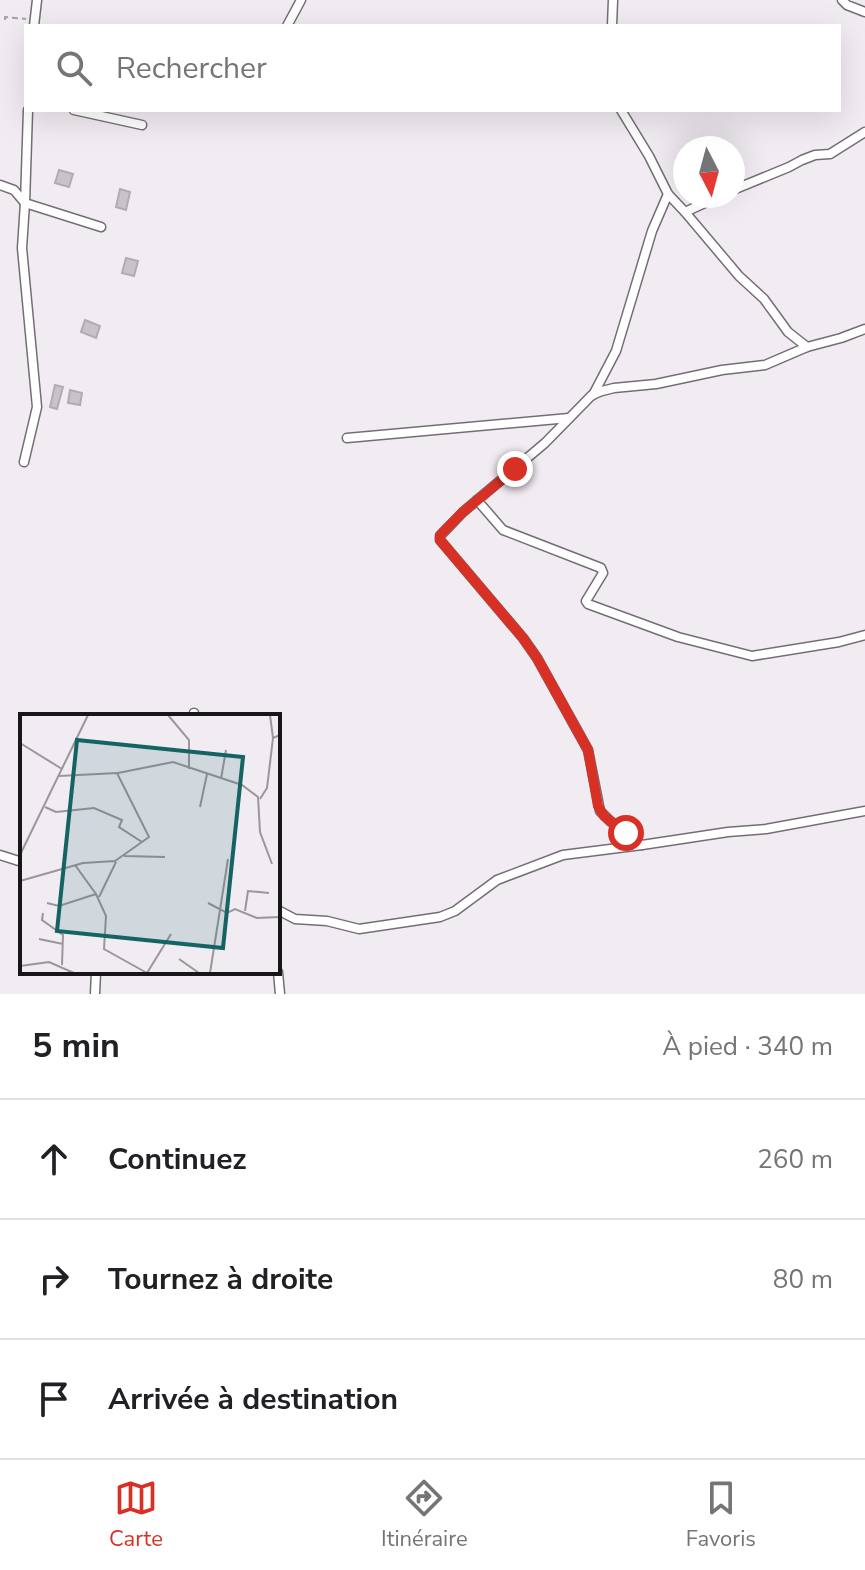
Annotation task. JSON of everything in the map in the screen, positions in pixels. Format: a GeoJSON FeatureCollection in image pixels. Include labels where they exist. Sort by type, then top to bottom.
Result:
{"type":"FeatureCollection","features":[{"type":"Feature","properties":{"kind":"street"},"geometry":{"type":"LineString","coordinates":[[35,23],[37,0]]}},
{"type":"Feature","properties":{"kind":"street"},"geometry":{"type":"LineString","coordinates":[[288,24],[301,0]]}},
{"type":"Feature","properties":{"kind":"street"},"geometry":{"type":"LineString","coordinates":[[612,24],[613,0]]}},
{"type":"Feature","properties":{"kind":"street"},"geometry":{"type":"LineString","coordinates":[[842,0],[865,12]]}},
{"type":"Feature","properties":{"kind":"street"},"geometry":{"type":"LineString","coordinates":[[24,462],[37,407],[22,248],[28,112]]}},
{"type":"Feature","properties":{"kind":"street"},"geometry":{"type":"LineString","coordinates":[[83,112],[142,125]]}},
{"type":"Feature","properties":{"kind":"street"},"geometry":{"type":"LineString","coordinates":[[622,112],[668,194],[739,276],[764,299],[788,332],[807,347]]}},
{"type":"Feature","properties":{"kind":"street"},"geometry":{"type":"LineString","coordinates":[[745,185],[815,155],[830,154],[865,132]]}},
{"type":"Feature","properties":{"kind":"street"},"geometry":{"type":"LineString","coordinates":[[0,185],[14,190],[25,203],[101,227]]}},
{"type":"Feature","properties":{"kind":"street"},"geometry":{"type":"LineString","coordinates":[[642,845],[600,811],[588,750],[537,658],[440,540],[440,535],[538,450],[592,395],[616,351],[652,231],[668,194]]}},
{"type":"Feature","properties":{"kind":"street"},"geometry":{"type":"LineString","coordinates":[[685,212],[694,208]]}},
{"type":"Feature","properties":{"kind":"street"},"geometry":{"type":"LineString","coordinates":[[592,395],[614,388],[765,365],[807,347],[865,329]]}},
{"type":"Feature","properties":{"kind":"street"},"geometry":{"type":"LineString","coordinates":[[347,438],[569,418]]}},
{"type":"Feature","properties":{"kind":"street"},"geometry":{"type":"LineString","coordinates":[[477,500],[503,530],[601,568],[603,573],[586,601],[588,604],[678,637],[752,656],[865,635]]}},
{"type":"Feature","properties":{"kind":"street"},"geometry":{"type":"LineString","coordinates":[[280,911],[295,919],[327,921],[359,929],[440,917],[455,911],[497,880],[563,855],[781,827],[865,811]]}},
{"type":"Feature","properties":{"kind":"street"},"geometry":{"type":"LineString","coordinates":[[0,855],[20,861]]}},
{"type":"Feature","properties":{"kind":"street"},"geometry":{"type":"LineString","coordinates":[[95,994],[96,974]]}},
{"type":"Feature","properties":{"kind":"street"},"geometry":{"type":"LineString","coordinates":[[278,974],[280,994]]}},
{"type":"Feature","properties":{"kind":"path"},"geometry":{"type":"LineString","coordinates":[[5,20],[5,17],[35,23]]}},
{"type":"Feature","properties":{"kind":"building"},"geometry":{"type":"Polygon","coordinates":[[[59,170],[73,174],[69,187],[55,183],[59,170]]]}},
{"type":"Feature","properties":{"kind":"building"},"geometry":{"type":"Polygon","coordinates":[[[120,189],[130,192],[126,210],[116,207],[120,189]]]}},
{"type":"Feature","properties":{"kind":"building"},"geometry":{"type":"Polygon","coordinates":[[[126,258],[138,261],[134,276],[122,273],[126,258]]]}},
{"type":"Feature","properties":{"kind":"building"},"geometry":{"type":"Polygon","coordinates":[[[85,320],[100,326],[96,338],[81,332],[85,320]]]}},
{"type":"Feature","properties":{"kind":"building"},"geometry":{"type":"Polygon","coordinates":[[[55,385],[63,387],[57,409],[50,407],[55,385]]]}},
{"type":"Feature","properties":{"kind":"building"},"geometry":{"type":"Polygon","coordinates":[[[70,390],[82,393],[80,405],[68,403],[70,390]]]}},
{"type":"Feature","properties":{"kind":"route"},"geometry":{"type":"LineString","coordinates":[[515,469],[463,512],[440,535],[440,540],[537,658],[588,750],[600,811],[626,833]]}}]}
